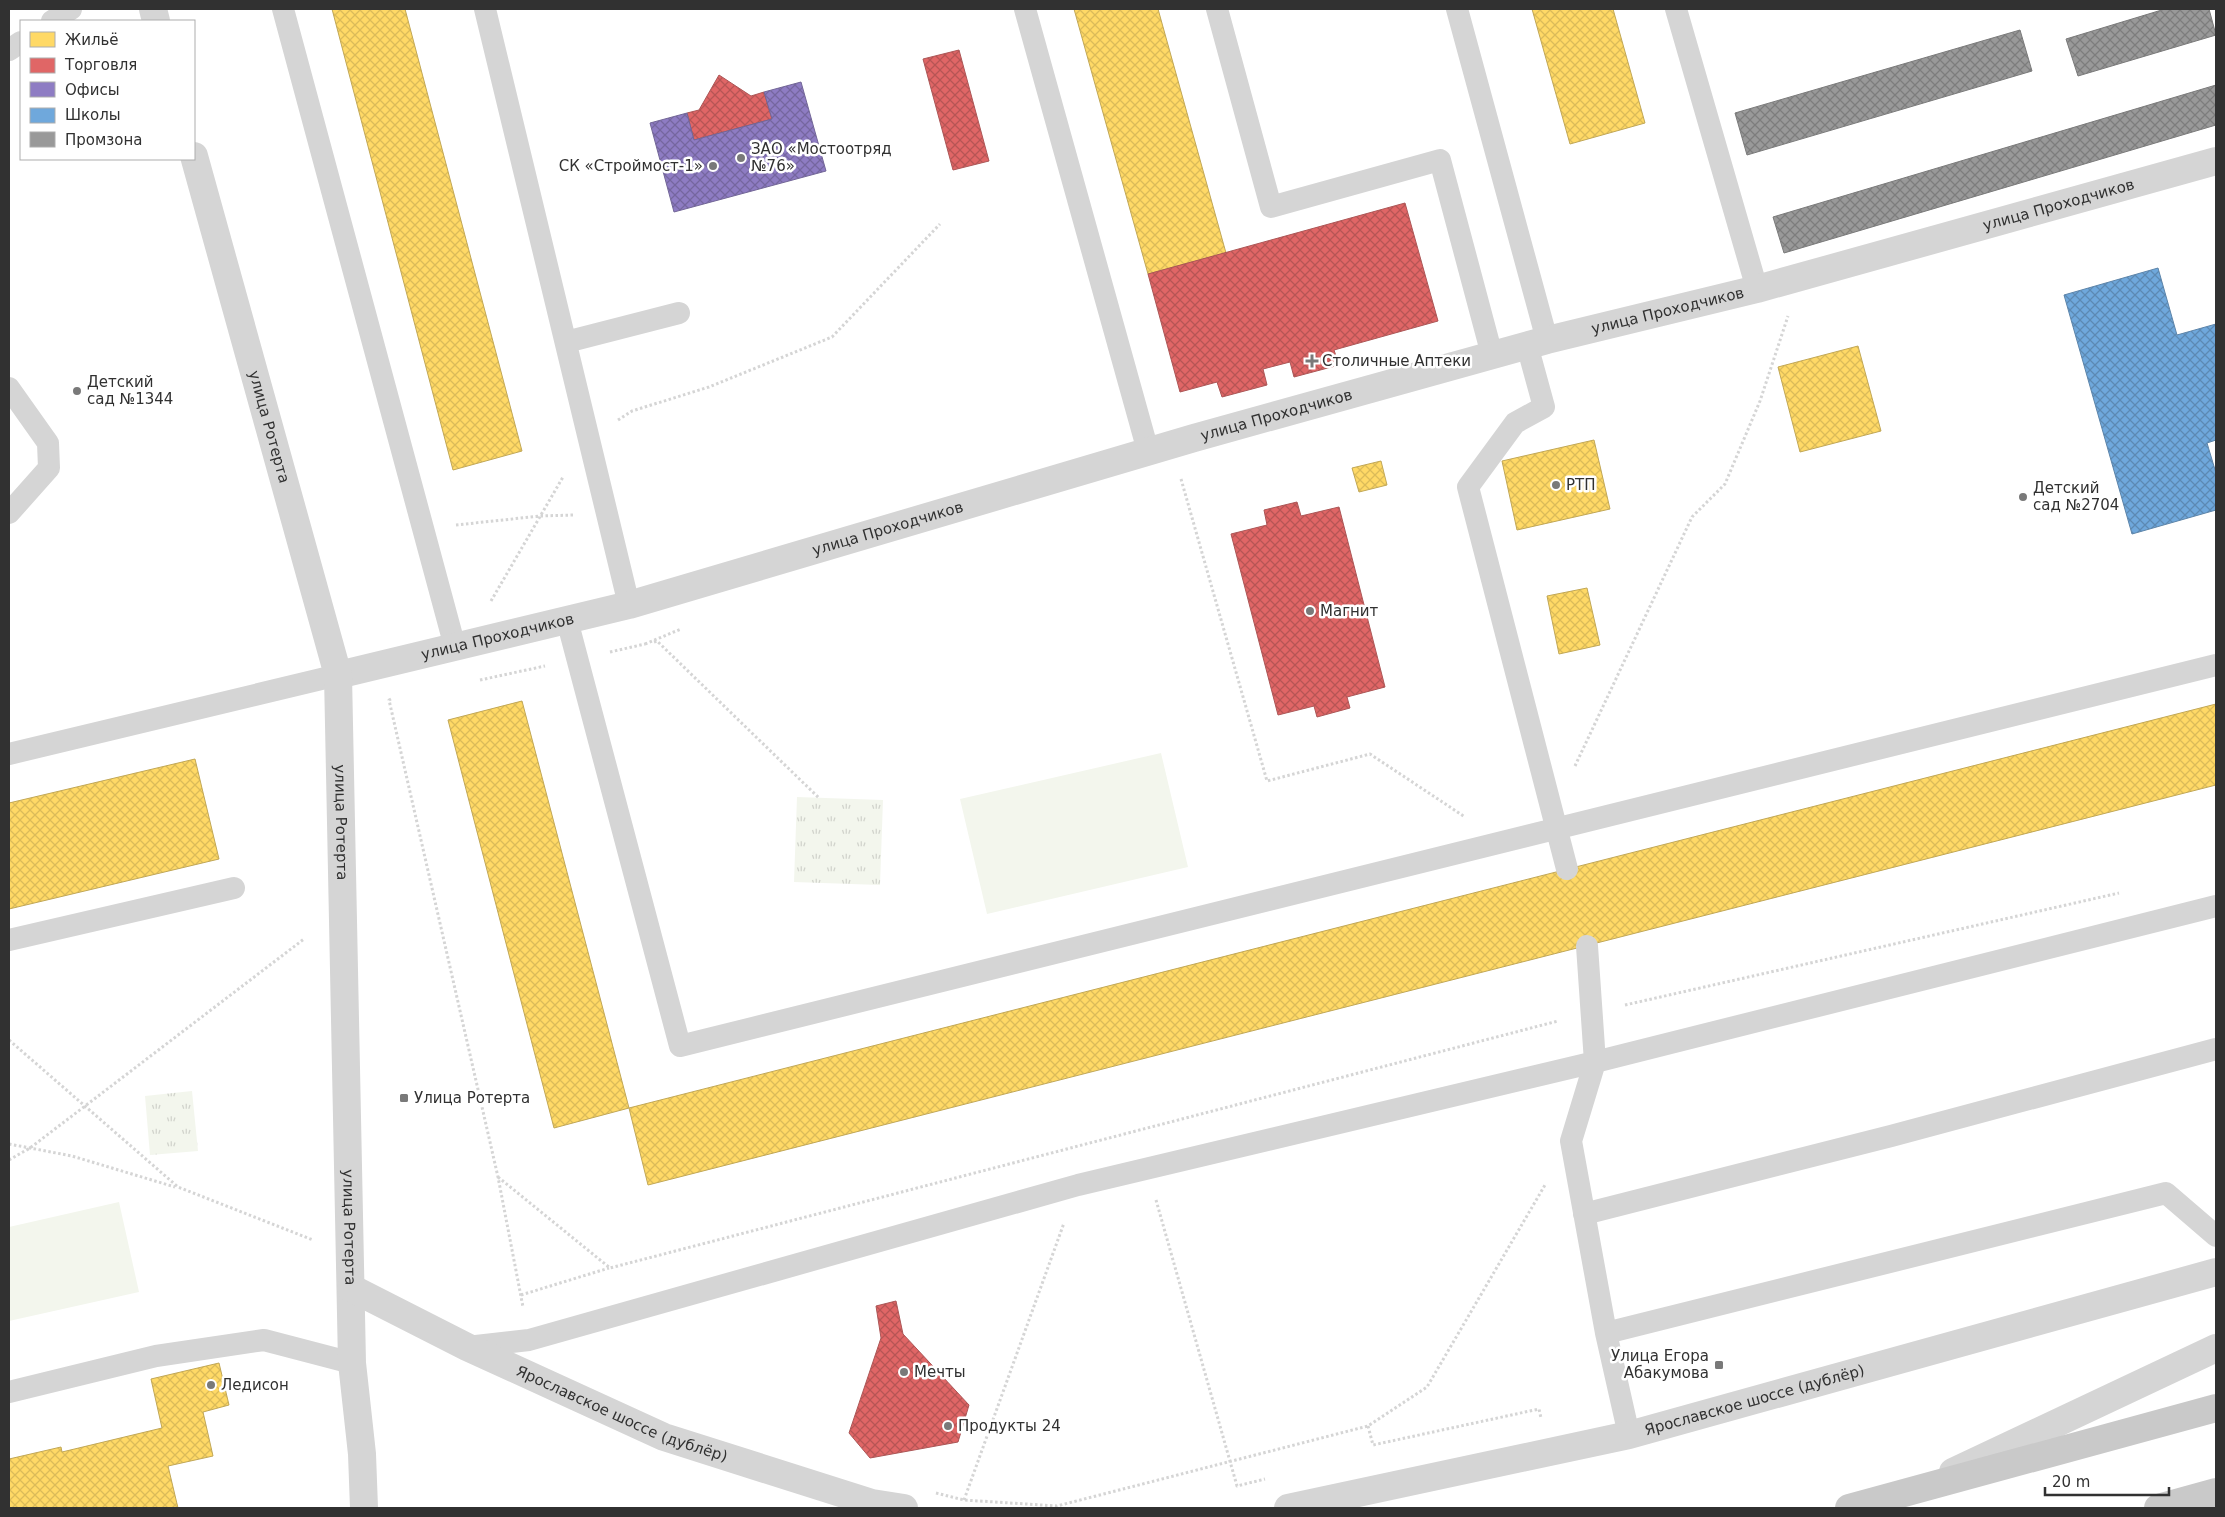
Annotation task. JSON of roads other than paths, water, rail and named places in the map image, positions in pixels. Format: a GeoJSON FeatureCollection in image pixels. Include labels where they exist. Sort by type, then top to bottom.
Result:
{"type":"FeatureCollection","features":[{"type":"Feature","properties":{"kind":"main road"},"geometry":{"type":"LineString","coordinates":[[1848,1508],[2216,1408]]}},
{"type":"Feature","properties":{"kind":"main road"},"geometry":{"type":"LineString","coordinates":[[2158,1508],[2216,1492]]}},
{"type":"Feature","properties":{"kind":"street","name":"улица Ротерта"},"geometry":{"type":"LineString","coordinates":[[195,160],[338,675],[352,1363],[362,1454],[364,1508]]}},
{"type":"Feature","properties":{"kind":"street","name":"улица Проходчиков"},"geometry":{"type":"LineString","coordinates":[[338,675],[629,605],[1148,451],[1537,343],[1758,289],[2216,161]]}},
{"type":"Feature","properties":{"kind":"street","name":"Ярославское шоссе (дублёр)"},"geometry":{"type":"LineString","coordinates":[[1288,1508],[1629,1435],[2216,1272]]}},
{"type":"Feature","properties":{"kind":"street","name":"Ярославское шоссе (дублёр)"},"geometry":{"type":"LineString","coordinates":[[351,1288],[467,1348],[664,1437],[872,1503],[904,1508]]}},
{"type":"Feature","properties":{"kind":"street"},"geometry":{"type":"LineString","coordinates":[[1915,1490],[2216,1348]]}},
{"type":"Feature","properties":{"kind":"lane"},"geometry":{"type":"LineString","coordinates":[[54,20],[71,9]]}},
{"type":"Feature","properties":{"kind":"lane"},"geometry":{"type":"LineString","coordinates":[[283,9],[423,528],[460,646]]}},
{"type":"Feature","properties":{"kind":"lane"},"geometry":{"type":"LineString","coordinates":[[485,9],[629,605]]}},
{"type":"Feature","properties":{"kind":"lane"},"geometry":{"type":"LineString","coordinates":[[1025,9],[1148,451]]}},
{"type":"Feature","properties":{"kind":"lane"},"geometry":{"type":"LineString","coordinates":[[1217,9],[1271,207],[1440,160],[1492,356]]}},
{"type":"Feature","properties":{"kind":"lane"},"geometry":{"type":"LineString","coordinates":[[1457,9],[1537,343],[1544,407],[1515,423],[1468,487],[1567,869]]}},
{"type":"Feature","properties":{"kind":"lane"},"geometry":{"type":"LineString","coordinates":[[1676,9],[1758,289]]}},
{"type":"Feature","properties":{"kind":"lane"},"geometry":{"type":"LineString","coordinates":[[9,50],[20,43]]}},
{"type":"Feature","properties":{"kind":"lane"},"geometry":{"type":"LineString","coordinates":[[566,342],[680,313]]}},
{"type":"Feature","properties":{"kind":"lane"},"geometry":{"type":"LineString","coordinates":[[9,388],[48,443],[49,468],[9,513]]}},
{"type":"Feature","properties":{"kind":"lane"},"geometry":{"type":"LineString","coordinates":[[567,620],[576,660],[680,1046],[1501,841],[1554,821],[2216,665]]}},
{"type":"Feature","properties":{"kind":"lane"},"geometry":{"type":"LineString","coordinates":[[9,754],[338,675]]}},
{"type":"Feature","properties":{"kind":"lane"},"geometry":{"type":"LineString","coordinates":[[9,940],[234,888]]}},
{"type":"Feature","properties":{"kind":"lane"},"geometry":{"type":"LineString","coordinates":[[467,1348],[529,1340],[1078,1185],[1595,1062],[2216,906]]}},
{"type":"Feature","properties":{"kind":"lane"},"geometry":{"type":"LineString","coordinates":[[1587,946],[1595,1062],[1571,1141],[1606,1333],[1629,1435]]}},
{"type":"Feature","properties":{"kind":"lane"},"geometry":{"type":"LineString","coordinates":[[1584,1214],[1891,1136],[2216,1049]]}},
{"type":"Feature","properties":{"kind":"lane"},"geometry":{"type":"LineString","coordinates":[[1606,1333],[2166,1193],[2216,1236]]}},
{"type":"Feature","properties":{"kind":"lane"},"geometry":{"type":"LineString","coordinates":[[9,1392],[156,1356],[264,1340],[352,1363]]}},
{"type":"Feature","properties":{"kind":"place","name":"ЗАО «Мостоотряд №76»"},"geometry":{"type":"Point","coordinates":[741,158]}},
{"type":"Feature","properties":{"kind":"place","name":"СК «Строймост-1»"},"geometry":{"type":"Point","coordinates":[713,166]}},
{"type":"Feature","properties":{"kind":"place","name":"Столичные Аптеки"},"geometry":{"type":"Point","coordinates":[1312,361]}},
{"type":"Feature","properties":{"kind":"place","name":"Детский сад №1344"},"geometry":{"type":"Point","coordinates":[77,391]}},
{"type":"Feature","properties":{"kind":"place","name":"РТП"},"geometry":{"type":"Point","coordinates":[1556,485]}},
{"type":"Feature","properties":{"kind":"place","name":"Детский сад №2704"},"geometry":{"type":"Point","coordinates":[2023,497]}},
{"type":"Feature","properties":{"kind":"place","name":"Магнит"},"geometry":{"type":"Point","coordinates":[1310,611]}},
{"type":"Feature","properties":{"kind":"place","name":"Улица Ротерта"},"geometry":{"type":"Point","coordinates":[404,1098]}},
{"type":"Feature","properties":{"kind":"place","name":"Улица Егора Абакумова"},"geometry":{"type":"Point","coordinates":[1719,1365]}},
{"type":"Feature","properties":{"kind":"place","name":"Мечты"},"geometry":{"type":"Point","coordinates":[904,1372]}},
{"type":"Feature","properties":{"kind":"place","name":"Ледисон"},"geometry":{"type":"Point","coordinates":[211,1385]}},
{"type":"Feature","properties":{"kind":"place","name":"Продукты 24"},"geometry":{"type":"Point","coordinates":[948,1426]}}]}
